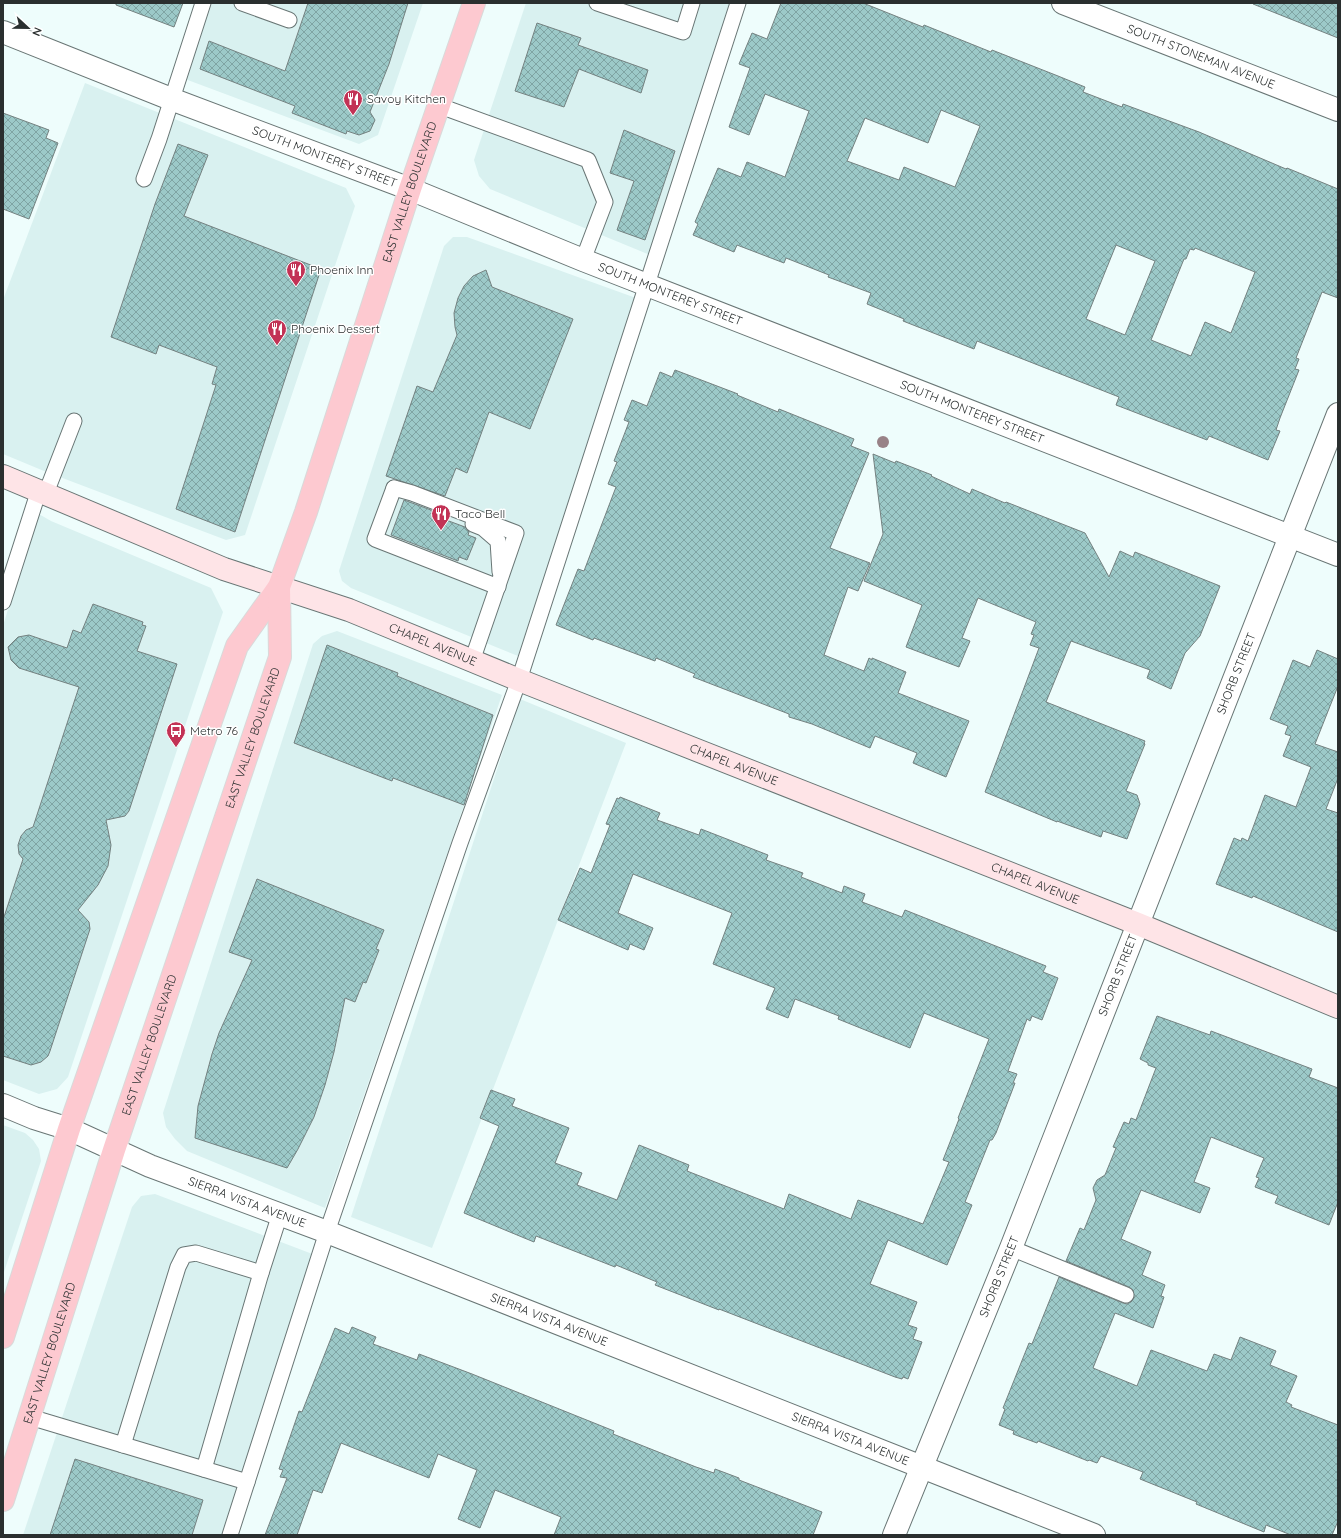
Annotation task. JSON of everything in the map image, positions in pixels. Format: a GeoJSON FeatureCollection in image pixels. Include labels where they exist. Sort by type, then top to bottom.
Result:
{"type":"FeatureCollection","features":[{"type":"Feature","properties":{"kind":"main road","name":"EAST VALLEY BOULEVARD"},"geometry":{"type":"LineString","coordinates":[[3,1337],[69,1129],[237,646],[279,587],[326,450],[410,188],[440,106],[474,3]]}},
{"type":"Feature","properties":{"kind":"main road","name":"EAST VALLEY BOULEVARD"},"geometry":{"type":"LineString","coordinates":[[3,1500],[114,1150],[280,657],[279,587]]}},
{"type":"Feature","properties":{"kind":"street","name":"SOUTH STONEMAN AVENUE"},"geometry":{"type":"LineString","coordinates":[[1063,3],[1338,110]]}},
{"type":"Feature","properties":{"kind":"street","name":"SOUTH MONTEREY STREET"},"geometry":{"type":"LineString","coordinates":[[3,32],[171,99],[410,188],[646,285],[1338,555]]}},
{"type":"Feature","properties":{"kind":"street","name":"SHORB STREET"},"geometry":{"type":"LineString","coordinates":[[894,1535],[1011,1248],[1338,414]]}},
{"type":"Feature","properties":{"kind":"street","name":"CHAPEL AVENUE"},"geometry":{"type":"LineString","coordinates":[[3,476],[43,491],[128,529],[224,569],[348,610],[518,680],[1138,924],[1338,1007]]}},
{"type":"Feature","properties":{"kind":"street","name":"SIERRA VISTA AVENUE"},"geometry":{"type":"LineString","coordinates":[[3,1105],[34,1118],[69,1129],[150,1166],[327,1232],[1094,1535]]}},
{"type":"Feature","properties":{"kind":"lane"},"geometry":{"type":"LineString","coordinates":[[144,179],[159,139],[203,3]]}},
{"type":"Feature","properties":{"kind":"lane"},"geometry":{"type":"LineString","coordinates":[[242,3],[289,20]]}},
{"type":"Feature","properties":{"kind":"lane"},"geometry":{"type":"LineString","coordinates":[[597,3],[683,32],[692,3]]}},
{"type":"Feature","properties":{"kind":"lane"},"geometry":{"type":"LineString","coordinates":[[230,1535],[327,1232],[460,843],[518,680],[738,3]]}},
{"type":"Feature","properties":{"kind":"lane"},"geometry":{"type":"LineString","coordinates":[[440,106],[588,160],[605,202],[583,260]]}},
{"type":"Feature","properties":{"kind":"lane"},"geometry":{"type":"LineString","coordinates":[[3,602],[43,491],[74,421]]}},
{"type":"Feature","properties":{"kind":"lane"},"geometry":{"type":"LineString","coordinates":[[394,488],[375,539],[499,583]]}},
{"type":"Feature","properties":{"kind":"lane"},"geometry":{"type":"LineString","coordinates":[[394,488],[412,493],[516,533],[472,661]]}},
{"type":"Feature","properties":{"kind":"lane"},"geometry":{"type":"LineString","coordinates":[[394,488],[409,500],[483,528],[498,541],[499,583]]}},
{"type":"Feature","properties":{"kind":"lane"},"geometry":{"type":"LineString","coordinates":[[204,1469],[261,1273],[280,1214]]}},
{"type":"Feature","properties":{"kind":"lane"},"geometry":{"type":"LineString","coordinates":[[1011,1248],[1126,1295]]}},
{"type":"Feature","properties":{"kind":"lane"},"geometry":{"type":"LineString","coordinates":[[123,1445],[178,1267],[184,1255],[196,1253],[261,1273]]}},
{"type":"Feature","properties":{"kind":"lane"},"geometry":{"type":"LineString","coordinates":[[30,1417],[247,1482]]}},
{"type":"Feature","properties":{"kind":"shaded area"},"geometry":{"type":"Polygon","coordinates":[[[212,3],[423,3],[378,135],[359,144],[185,79],[212,3]]]}},
{"type":"Feature","properties":{"kind":"shaded area"},"geometry":{"type":"Polygon","coordinates":[[[526,3],[732,3],[650,255],[490,189],[479,176],[474,160],[526,3]]]}},
{"type":"Feature","properties":{"kind":"shaded area"},"geometry":{"type":"Polygon","coordinates":[[[85,83],[346,188],[355,206],[245,535],[226,540],[3,454],[3,300],[85,83]]]}},
{"type":"Feature","properties":{"kind":"shaded area"},"geometry":{"type":"Polygon","coordinates":[[[453,237],[467,237],[636,298],[518,656],[351,588],[342,581],[339,571],[444,246],[453,237]]]}},
{"type":"Feature","properties":{"kind":"shaded area"},"geometry":{"type":"Polygon","coordinates":[[[37,513],[51,521],[211,588],[223,612],[68,1077],[57,1089],[39,1094],[3,1080],[3,626],[37,513]]]}},
{"type":"Feature","properties":{"kind":"shaded area"},"geometry":{"type":"Polygon","coordinates":[[[337,631],[502,695],[325,1208],[187,1151],[166,1127],[163,1113],[313,644],[322,636],[337,631]]]}},
{"type":"Feature","properties":{"kind":"shaded area"},"geometry":{"type":"Polygon","coordinates":[[[520,699],[626,743],[432,1248],[351,1217],[520,699]]]}},
{"type":"Feature","properties":{"kind":"shaded area"},"geometry":{"type":"Polygon","coordinates":[[[3,1125],[25,1133],[33,1140],[39,1149],[41,1161],[3,1275],[3,1125]]]}},
{"type":"Feature","properties":{"kind":"shaded area"},"geometry":{"type":"Polygon","coordinates":[[[155,1194],[315,1255],[223,1535],[23,1535],[132,1207],[141,1196],[155,1194]]]}},
{"type":"Feature","properties":{"kind":"building"},"geometry":{"type":"Polygon","coordinates":[[[116,3],[183,3],[174,27],[116,5],[116,3]]]}},
{"type":"Feature","properties":{"kind":"building"},"geometry":{"type":"Polygon","coordinates":[[[308,3],[408,3],[389,64],[370,112],[375,120],[370,131],[359,135],[347,131],[346,134],[292,113],[295,106],[200,69],[209,41],[285,71],[308,3]]]}},
{"type":"Feature","properties":{"kind":"building"},"geometry":{"type":"Polygon","coordinates":[[[781,3],[863,3],[923,27],[924,25],[991,52],[992,50],[1085,87],[1083,92],[1122,107],[1123,104],[1199,132],[1286,169],[1287,168],[1338,189],[1338,298],[1322,292],[1296,358],[1299,359],[1295,369],[1299,370],[1280,418],[1276,430],[1280,431],[1268,460],[1209,436],[1207,440],[1116,405],[1119,397],[977,341],[974,349],[903,321],[904,319],[867,304],[871,293],[828,277],[829,275],[786,258],[784,263],[737,245],[734,252],[693,235],[698,224],[695,222],[718,168],[741,177],[747,162],[785,177],[809,111],[765,94],[749,135],[729,127],[750,68],[739,64],[752,33],[767,39],[781,3]],[[941,110],[928,143],[865,118],[847,161],[899,180],[904,167],[955,187],[980,126],[941,110]],[[1116,245],[1086,319],[1125,335],[1155,261],[1116,245]],[[1195,248],[1194,250],[1190,249],[1186,259],[1184,259],[1151,340],[1191,356],[1205,322],[1231,333],[1255,272],[1195,248]]]}},
{"type":"Feature","properties":{"kind":"building"},"geometry":{"type":"Polygon","coordinates":[[[1338,3],[1338,38],[1253,4],[1338,3]]]}},
{"type":"Feature","properties":{"kind":"building"},"geometry":{"type":"Polygon","coordinates":[[[537,23],[581,38],[578,45],[648,70],[641,93],[579,69],[564,107],[515,91],[537,23]]]}},
{"type":"Feature","properties":{"kind":"building"},"geometry":{"type":"Polygon","coordinates":[[[3,113],[49,130],[46,138],[58,143],[29,219],[3,209],[3,113]]]}},
{"type":"Feature","properties":{"kind":"building"},"geometry":{"type":"Polygon","coordinates":[[[624,130],[675,151],[645,240],[617,230],[634,181],[610,173],[624,130]]]}},
{"type":"Feature","properties":{"kind":"building"},"geometry":{"type":"Polygon","coordinates":[[[178,144],[208,155],[184,216],[321,269],[235,532],[176,509],[216,385],[212,384],[217,367],[159,345],[156,354],[111,337],[155,204],[178,144]]]}},
{"type":"Feature","properties":{"kind":"building"},"geometry":{"type":"Polygon","coordinates":[[[486,270],[492,287],[573,319],[530,429],[489,412],[467,473],[456,468],[445,496],[386,476],[417,386],[433,392],[457,335],[454,313],[458,298],[464,286],[473,276],[486,270]]]}},
{"type":"Feature","properties":{"kind":"building"},"geometry":{"type":"Polygon","coordinates":[[[675,370],[738,394],[737,395],[778,412],[779,409],[854,439],[851,446],[869,453],[830,548],[870,563],[858,591],[848,587],[824,655],[864,671],[869,658],[872,660],[872,658],[906,672],[898,693],[969,721],[946,777],[913,763],[917,753],[875,736],[870,748],[812,724],[789,717],[789,714],[693,677],[695,674],[656,658],[655,661],[594,638],[593,640],[556,625],[578,569],[584,571],[616,487],[608,484],[617,462],[614,461],[629,422],[624,420],[632,400],[647,406],[660,372],[672,377],[675,370]]]}},
{"type":"Feature","properties":{"kind":"building"},"geometry":{"type":"Polygon","coordinates":[[[873,454],[932,475],[931,476],[970,494],[972,489],[1085,533],[1109,577],[1120,551],[1133,557],[1135,552],[1220,586],[1200,636],[1185,653],[1171,689],[1147,678],[1150,670],[1071,641],[1046,702],[1145,741],[1126,791],[1137,795],[1140,804],[1127,839],[1103,831],[1101,837],[1057,822],[985,792],[1039,648],[1030,645],[1034,635],[1031,634],[1036,622],[978,598],[962,638],[970,641],[959,667],[906,647],[922,605],[864,581],[883,534],[873,454]]]}},
{"type":"Feature","properties":{"kind":"building"},"geometry":{"type":"Polygon","coordinates":[[[404,500],[439,513],[438,517],[465,527],[469,532],[468,535],[476,538],[467,560],[459,557],[458,561],[391,535],[404,500]]]}},
{"type":"Feature","properties":{"kind":"building"},"geometry":{"type":"Polygon","coordinates":[[[93,604],[143,622],[142,625],[146,626],[137,651],[177,664],[129,811],[125,816],[106,820],[111,845],[108,866],[98,885],[78,910],[89,922],[90,929],[48,1056],[41,1062],[31,1065],[3,1056],[3,920],[23,859],[19,854],[18,845],[21,836],[26,830],[33,827],[79,687],[19,668],[11,660],[8,647],[18,637],[29,635],[67,648],[73,630],[81,633],[93,604]]]}},
{"type":"Feature","properties":{"kind":"building"},"geometry":{"type":"Polygon","coordinates":[[[327,645],[398,673],[397,676],[493,715],[464,805],[393,778],[392,781],[294,743],[327,645]]]}},
{"type":"Feature","properties":{"kind":"building"},"geometry":{"type":"Polygon","coordinates":[[[1317,650],[1338,659],[1338,686],[1315,744],[1338,752],[1338,778],[1326,809],[1338,813],[1338,932],[1253,896],[1252,898],[1216,884],[1234,838],[1241,841],[1242,838],[1248,841],[1265,795],[1296,807],[1311,767],[1283,756],[1291,736],[1285,734],[1288,726],[1270,719],[1293,660],[1310,667],[1317,650]]]}},
{"type":"Feature","properties":{"kind":"building"},"geometry":{"type":"Polygon","coordinates":[[[620,797],[660,813],[657,820],[699,835],[701,829],[768,855],[766,860],[803,873],[801,877],[842,893],[844,886],[865,894],[862,902],[902,917],[905,910],[1046,966],[1043,972],[1058,978],[1042,1020],[1032,1016],[1030,1021],[1027,1019],[1008,1071],[1017,1074],[1013,1083],[1015,1083],[996,1133],[992,1140],[990,1140],[965,1202],[972,1205],[947,1265],[888,1240],[870,1284],[917,1302],[908,1325],[917,1328],[913,1339],[922,1342],[908,1379],[903,1377],[902,1379],[895,1377],[719,1310],[655,1285],[657,1282],[616,1265],[615,1267],[536,1236],[534,1242],[464,1213],[499,1126],[480,1118],[491,1090],[515,1099],[512,1106],[569,1128],[555,1163],[582,1173],[577,1185],[617,1200],[639,1145],[689,1165],[687,1171],[784,1209],[789,1194],[851,1219],[858,1200],[923,1224],[949,1162],[943,1160],[989,1039],[924,1013],[910,1048],[838,1019],[839,1016],[795,999],[788,1018],[766,1009],[775,988],[713,964],[732,913],[633,874],[618,913],[653,928],[644,950],[630,944],[628,950],[558,920],[580,868],[591,873],[610,825],[606,824],[617,798],[619,799],[620,797]]]}},
{"type":"Feature","properties":{"kind":"building"},"geometry":{"type":"Polygon","coordinates":[[[257,879],[384,930],[376,949],[379,950],[366,983],[363,982],[355,1002],[345,998],[334,1052],[325,1085],[314,1117],[287,1168],[195,1138],[198,1106],[212,1054],[219,1033],[252,960],[229,952],[257,879]]]}},
{"type":"Feature","properties":{"kind":"building"},"geometry":{"type":"Polygon","coordinates":[[[1157,1016],[1210,1035],[1211,1031],[1312,1069],[1309,1077],[1338,1088],[1338,1202],[1329,1225],[1275,1203],[1278,1196],[1255,1187],[1259,1178],[1256,1177],[1264,1158],[1211,1137],[1194,1182],[1210,1188],[1200,1213],[1141,1190],[1121,1239],[1151,1252],[1142,1275],[1165,1285],[1161,1296],[1164,1297],[1153,1328],[1115,1313],[1093,1368],[1137,1386],[1151,1350],[1207,1371],[1214,1354],[1231,1360],[1240,1337],[1276,1351],[1270,1365],[1297,1376],[1286,1402],[1292,1405],[1291,1407],[1338,1425],[1338,1521],[1332,1535],[1291,1535],[1266,1525],[1264,1532],[1196,1504],[1197,1502],[1140,1479],[1143,1472],[1101,1456],[1097,1463],[1088,1461],[1038,1441],[1037,1443],[1013,1434],[1014,1431],[999,1425],[1005,1409],[1003,1408],[1029,1343],[1032,1344],[1059,1277],[1123,1303],[1127,1304],[1134,1298],[1133,1290],[1129,1287],[1066,1261],[1080,1228],[1084,1230],[1096,1200],[1093,1188],[1097,1180],[1105,1175],[1116,1148],[1113,1147],[1124,1122],[1129,1124],[1131,1118],[1136,1120],[1156,1068],[1148,1065],[1148,1063],[1140,1059],[1157,1016]]]}},
{"type":"Feature","properties":{"kind":"building"},"geometry":{"type":"Polygon","coordinates":[[[352,1327],[376,1337],[373,1344],[417,1360],[419,1354],[614,1431],[613,1434],[696,1467],[714,1473],[715,1469],[739,1478],[739,1480],[822,1512],[813,1535],[554,1535],[561,1517],[495,1490],[480,1528],[458,1519],[477,1470],[438,1454],[429,1478],[341,1443],[322,1493],[313,1490],[297,1535],[265,1535],[287,1478],[280,1477],[283,1470],[279,1469],[299,1411],[302,1412],[335,1328],[349,1334],[352,1327]]]}},
{"type":"Feature","properties":{"kind":"building"},"geometry":{"type":"Polygon","coordinates":[[[75,1459],[203,1500],[192,1535],[50,1535],[75,1459]]]}},
{"type":"Feature","properties":{"kind":"place","name":"Savoy Kitchen"},"geometry":{"type":"Point","coordinates":[353,116]}},
{"type":"Feature","properties":{"kind":"place","name":"Phoenix Inn"},"geometry":{"type":"Point","coordinates":[296,287]}},
{"type":"Feature","properties":{"kind":"place","name":"Phoenix Dessert"},"geometry":{"type":"Point","coordinates":[277,346]}},
{"type":"Feature","properties":{"kind":"place","name":"Taco Bell"},"geometry":{"type":"Point","coordinates":[441,531]}},
{"type":"Feature","properties":{"kind":"place","name":"Metro 76"},"geometry":{"type":"Point","coordinates":[176,748]}}]}
